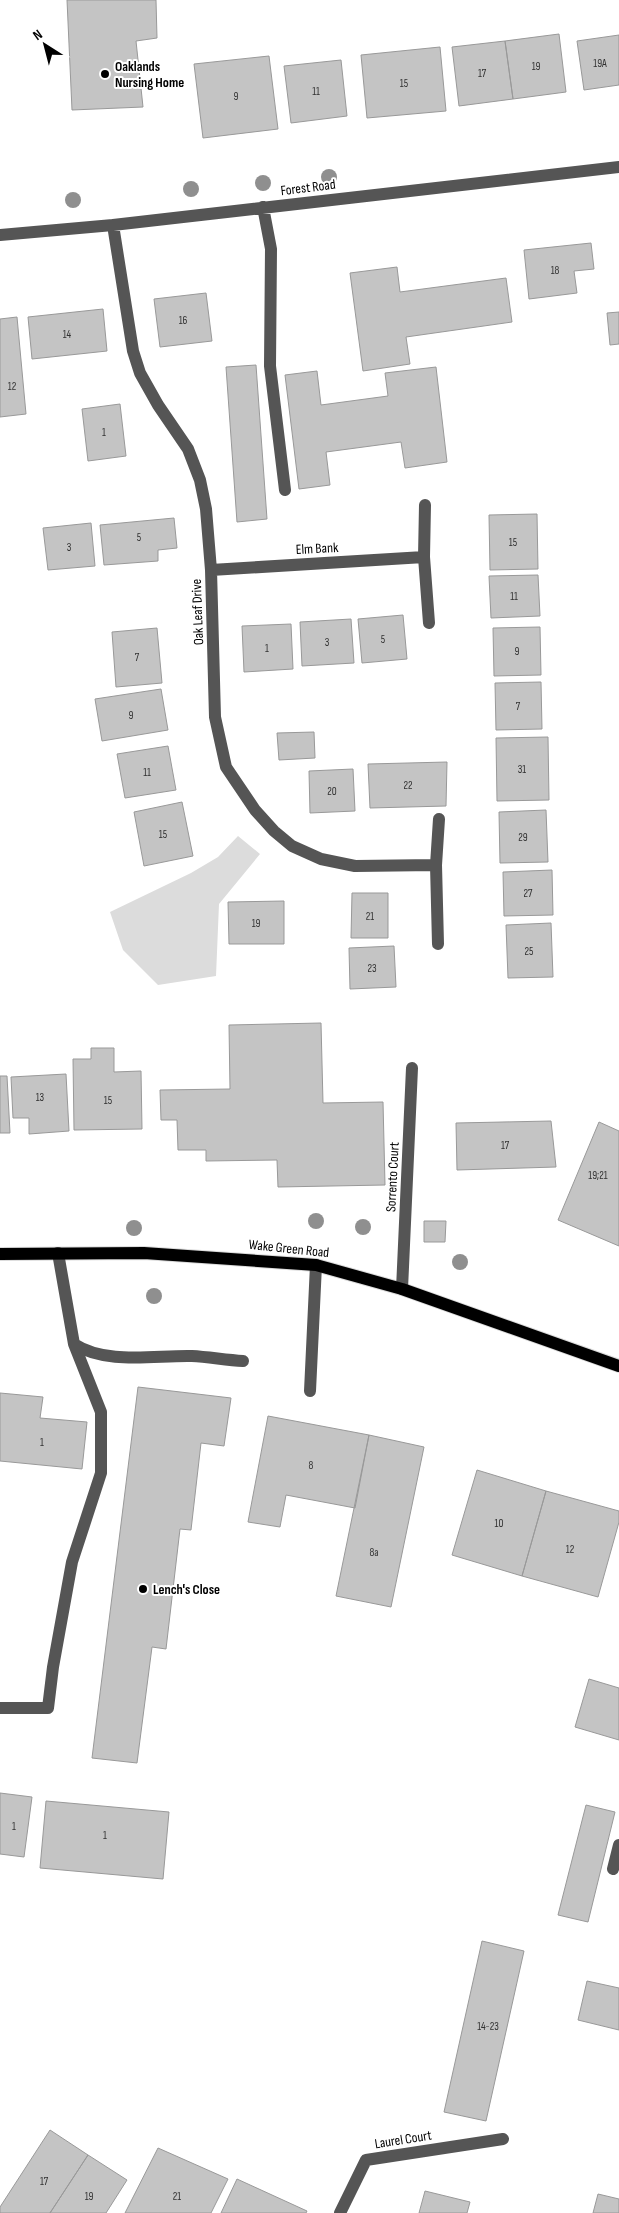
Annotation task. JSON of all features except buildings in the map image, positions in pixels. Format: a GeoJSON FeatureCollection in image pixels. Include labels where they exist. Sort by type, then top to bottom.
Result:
{"type":"FeatureCollection","features":[{"type":"Feature","properties":{"kind":"main road","name":"Wake Green Road"},"geometry":{"type":"LineString","coordinates":[[0,1254],[144,1253],[316,1264],[402,1289],[619,1366]]}},
{"type":"Feature","properties":{"kind":"street","name":"Forest Road"},"geometry":{"type":"LineString","coordinates":[[0,235],[263,208],[619,167]]}},
{"type":"Feature","properties":{"kind":"street"},"geometry":{"type":"LineString","coordinates":[[263,208],[271,249],[270,366],[285,490]]}},
{"type":"Feature","properties":{"kind":"street","name":"Oak Leaf Drive"},"geometry":{"type":"LineString","coordinates":[[112,224],[133,351],[140,373],[158,405],[188,449],[200,480],[206,509],[211,570],[215,717],[226,767],[239,789],[255,810],[274,831],[292,846],[321,859],[356,866],[436,865]]}},
{"type":"Feature","properties":{"kind":"street"},"geometry":{"type":"LineString","coordinates":[[424,505],[424,557],[429,622]]}},
{"type":"Feature","properties":{"kind":"street","name":"Elm Bank"},"geometry":{"type":"LineString","coordinates":[[211,570],[424,557]]}},
{"type":"Feature","properties":{"kind":"street"},"geometry":{"type":"LineString","coordinates":[[438,944],[436,865],[439,819]]}},
{"type":"Feature","properties":{"kind":"street","name":"Sorrento Court"},"geometry":{"type":"LineString","coordinates":[[402,1289],[412,1068]]}},
{"type":"Feature","properties":{"kind":"street"},"geometry":{"type":"LineString","coordinates":[[0,1708],[48,1708],[53,1667],[72,1562],[101,1473],[101,1412],[74,1344],[58,1253]]}},
{"type":"Feature","properties":{"kind":"street"},"geometry":{"type":"LineString","coordinates":[[310,1391],[316,1264]]}},
{"type":"Feature","properties":{"kind":"street"},"geometry":{"type":"LineString","coordinates":[[74,1344],[86,1352],[102,1356],[193,1356],[243,1362]]}},
{"type":"Feature","properties":{"kind":"street"},"geometry":{"type":"LineString","coordinates":[[613,1869],[619,1845]]}},
{"type":"Feature","properties":{"kind":"street","name":"Laurel Court"},"geometry":{"type":"LineString","coordinates":[[340,2213],[366,2160],[503,2139]]}},
{"type":"Feature","properties":{"kind":"shaded area"},"geometry":{"type":"Polygon","coordinates":[[[238,836],[260,854],[219,904],[216,976],[158,985],[123,950],[110,912],[191,873],[218,857],[238,836]]]}},
{"type":"Feature","properties":{"kind":"place","name":"Oaklands Nursing Home"},"geometry":{"type":"Point","coordinates":[105,74]}},
{"type":"Feature","properties":{"kind":"place","name":"Lench's Close"},"geometry":{"type":"Point","coordinates":[143,1589]}}]}
